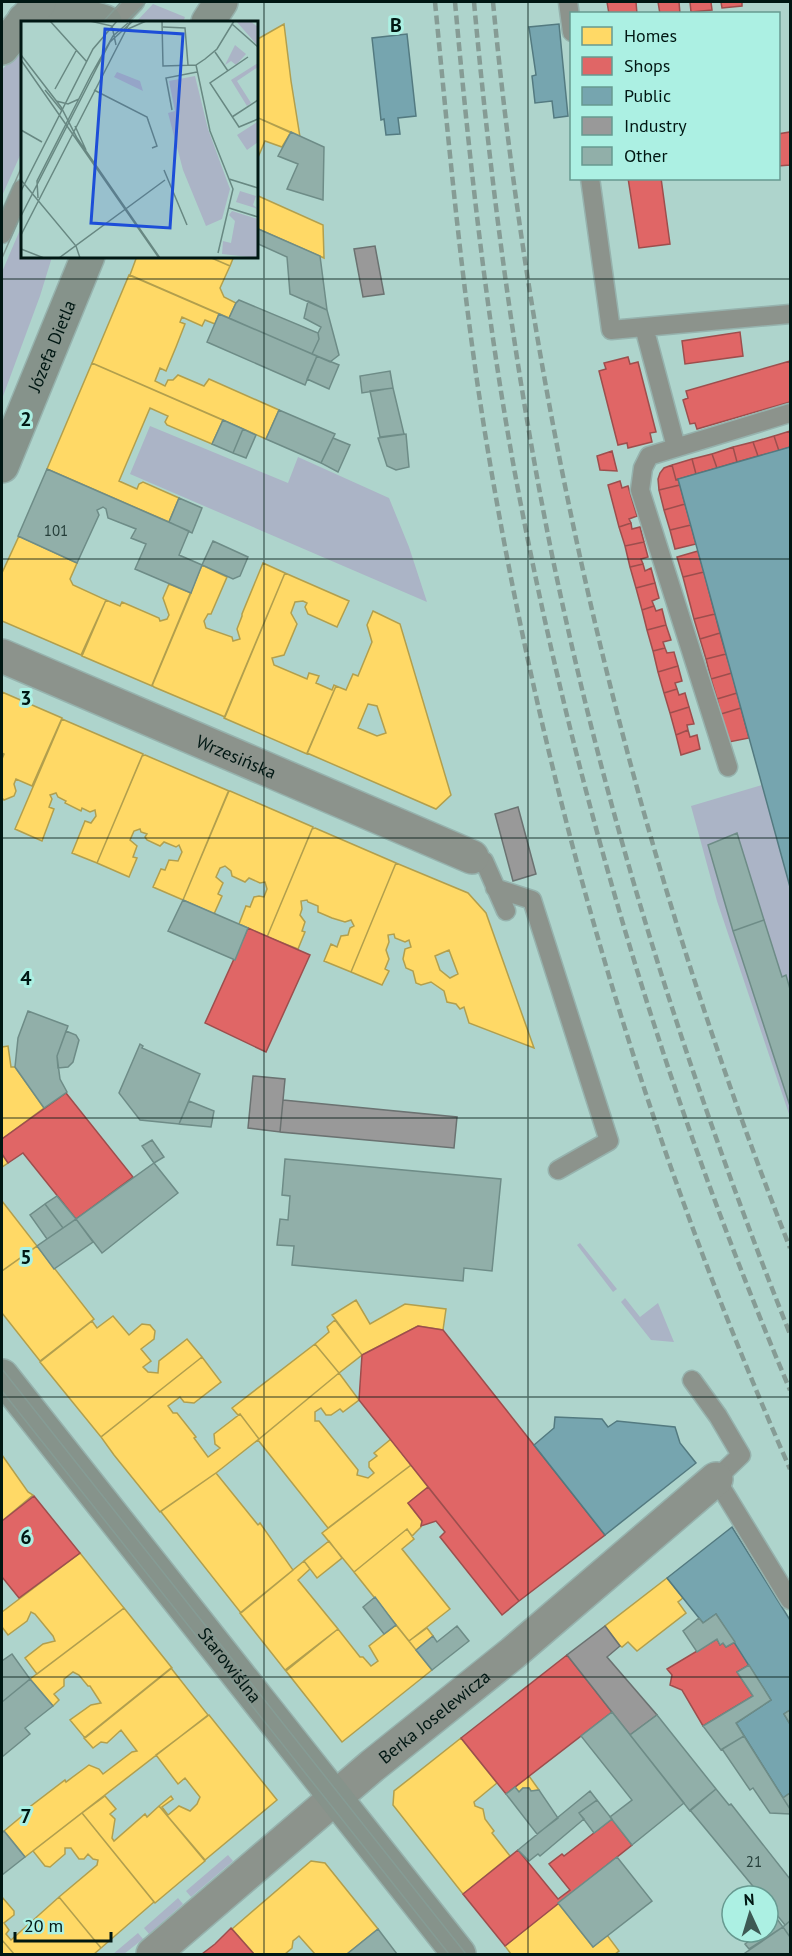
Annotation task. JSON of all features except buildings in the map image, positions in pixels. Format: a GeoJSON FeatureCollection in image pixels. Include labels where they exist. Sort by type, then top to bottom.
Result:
{"type":"FeatureCollection","features":[{"type":"Feature","properties":{"kind":"street"},"geometry":{"type":"LineString","coordinates":[[100,2],[110,21]]}},
{"type":"Feature","properties":{"kind":"street"},"geometry":{"type":"LineString","coordinates":[[32,11],[83,16],[101,21]]}},
{"type":"Feature","properties":{"kind":"street"},"geometry":{"type":"LineString","coordinates":[[2,48],[21,25]]}},
{"type":"Feature","properties":{"kind":"street","name":"Józefa Dietla"},"geometry":{"type":"LineString","coordinates":[[2,466],[87,258]]}},
{"type":"Feature","properties":{"kind":"street","name":"Wrzesińska"},"geometry":{"type":"LineString","coordinates":[[2,656],[472,857]]}},
{"type":"Feature","properties":{"kind":"street","name":"Starowiślna"},"geometry":{"type":"LineString","coordinates":[[2,1376],[334,1799],[459,1954]]}},
{"type":"Feature","properties":{"kind":"street","name":"Berka Joselewicza"},"geometry":{"type":"LineString","coordinates":[[153,1954],[334,1799],[513,1653],[716,1479]]}},
{"type":"Feature","properties":{"kind":"lane"},"geometry":{"type":"LineString","coordinates":[[117,21],[135,2]]}},
{"type":"Feature","properties":{"kind":"lane"},"geometry":{"type":"LineString","coordinates":[[568,2],[570,17]]}},
{"type":"Feature","properties":{"kind":"lane"},"geometry":{"type":"LineString","coordinates":[[590,180],[611,330],[790,314]]}},
{"type":"Feature","properties":{"kind":"lane"},"geometry":{"type":"LineString","coordinates":[[2,234],[21,191]]}},
{"type":"Feature","properties":{"kind":"lane"},"geometry":{"type":"LineString","coordinates":[[644,327],[676,447]]}},
{"type":"Feature","properties":{"kind":"lane"},"geometry":{"type":"LineString","coordinates":[[728,766],[640,490],[643,468],[649,456],[790,413]]}},
{"type":"Feature","properties":{"kind":"lane"},"geometry":{"type":"LineString","coordinates":[[472,857],[484,861],[506,911]]}},
{"type":"Feature","properties":{"kind":"lane"},"geometry":{"type":"LineString","coordinates":[[495,888],[531,900],[609,1141],[558,1170]]}},
{"type":"Feature","properties":{"kind":"lane"},"geometry":{"type":"LineString","coordinates":[[692,1380],[718,1416],[741,1455],[716,1479],[790,1600]]}},
{"type":"Feature","properties":{"kind":"shaded area"},"geometry":{"type":"Polygon","coordinates":[[[153,4],[185,17],[183,21],[137,21],[153,4]]]}},
{"type":"Feature","properties":{"kind":"shaded area"},"geometry":{"type":"Polygon","coordinates":[[[21,48],[21,153],[2,196],[2,70],[21,48]]]}},
{"type":"Feature","properties":{"kind":"shaded area"},"geometry":{"type":"Polygon","coordinates":[[[21,227],[21,258],[52,258],[2,399],[2,272],[21,227]]]}},
{"type":"Feature","properties":{"kind":"shaded area"},"geometry":{"type":"Polygon","coordinates":[[[150,426],[288,483],[298,457],[389,498],[409,547],[427,602],[130,474],[150,426]]]}},
{"type":"Feature","properties":{"kind":"shaded area"},"geometry":{"type":"Polygon","coordinates":[[[790,447],[790,1117],[717,901],[691,806],[762,785],[717,468],[790,447]]]}},
{"type":"Feature","properties":{"kind":"shaded area"},"geometry":{"type":"Polygon","coordinates":[[[580,1243],[617,1289],[613,1292],[577,1245],[580,1243]]]}},
{"type":"Feature","properties":{"kind":"shaded area"},"geometry":{"type":"Polygon","coordinates":[[[625,1298],[640,1317],[658,1303],[674,1342],[651,1340],[621,1302],[625,1298]]]}},
{"type":"Feature","properties":{"kind":"shaded area"},"geometry":{"type":"Polygon","coordinates":[[[228,1855],[233,1861],[191,1897],[186,1891],[228,1855]]]}},
{"type":"Feature","properties":{"kind":"shaded area"},"geometry":{"type":"Polygon","coordinates":[[[178,1898],[183,1904],[149,1934],[144,1928],[178,1898]]]}},
{"type":"Feature","properties":{"kind":"shaded area"},"geometry":{"type":"Polygon","coordinates":[[[138,1933],[143,1939],[124,1954],[113,1954],[138,1933]]]}},
{"type":"Feature","properties":{"kind":"tram line"},"geometry":{"type":"LineString","coordinates":[[104,21],[121,2]]}},
{"type":"Feature","properties":{"kind":"tram line"},"geometry":{"type":"LineString","coordinates":[[127,21],[146,2]]}},
{"type":"Feature","properties":{"kind":"tram line"},"geometry":{"type":"LineString","coordinates":[[2,212],[21,168]]}},
{"type":"Feature","properties":{"kind":"tram line"},"geometry":{"type":"LineString","coordinates":[[2,258],[21,214]]}},
{"type":"Feature","properties":{"kind":"tram line"},"geometry":{"type":"LineString","coordinates":[[2,1369],[466,1954]]}},
{"type":"Feature","properties":{"kind":"tram line"},"geometry":{"type":"LineString","coordinates":[[2,1391],[449,1954]]}},
{"type":"Feature","properties":{"kind":"railway"},"geometry":{"type":"LineString","coordinates":[[435,2],[469,326],[485,433],[509,566],[568,830],[604,961],[689,1218],[737,1344],[790,1469]]}},
{"type":"Feature","properties":{"kind":"railway"},"geometry":{"type":"LineString","coordinates":[[455,2],[474,188],[498,372],[519,495],[569,724],[631,950],[666,1062],[704,1172],[790,1390]]}},
{"type":"Feature","properties":{"kind":"railway"},"geometry":{"type":"LineString","coordinates":[[474,2],[496,210],[516,348],[552,555],[574,655],[598,754],[654,950],[718,1143],[790,1334]]}},
{"type":"Feature","properties":{"kind":"railway"},"geometry":{"type":"LineString","coordinates":[[493,2],[511,162],[535,321],[564,479],[598,636],[638,791],[683,945],[734,1097],[790,1248]]}}]}
